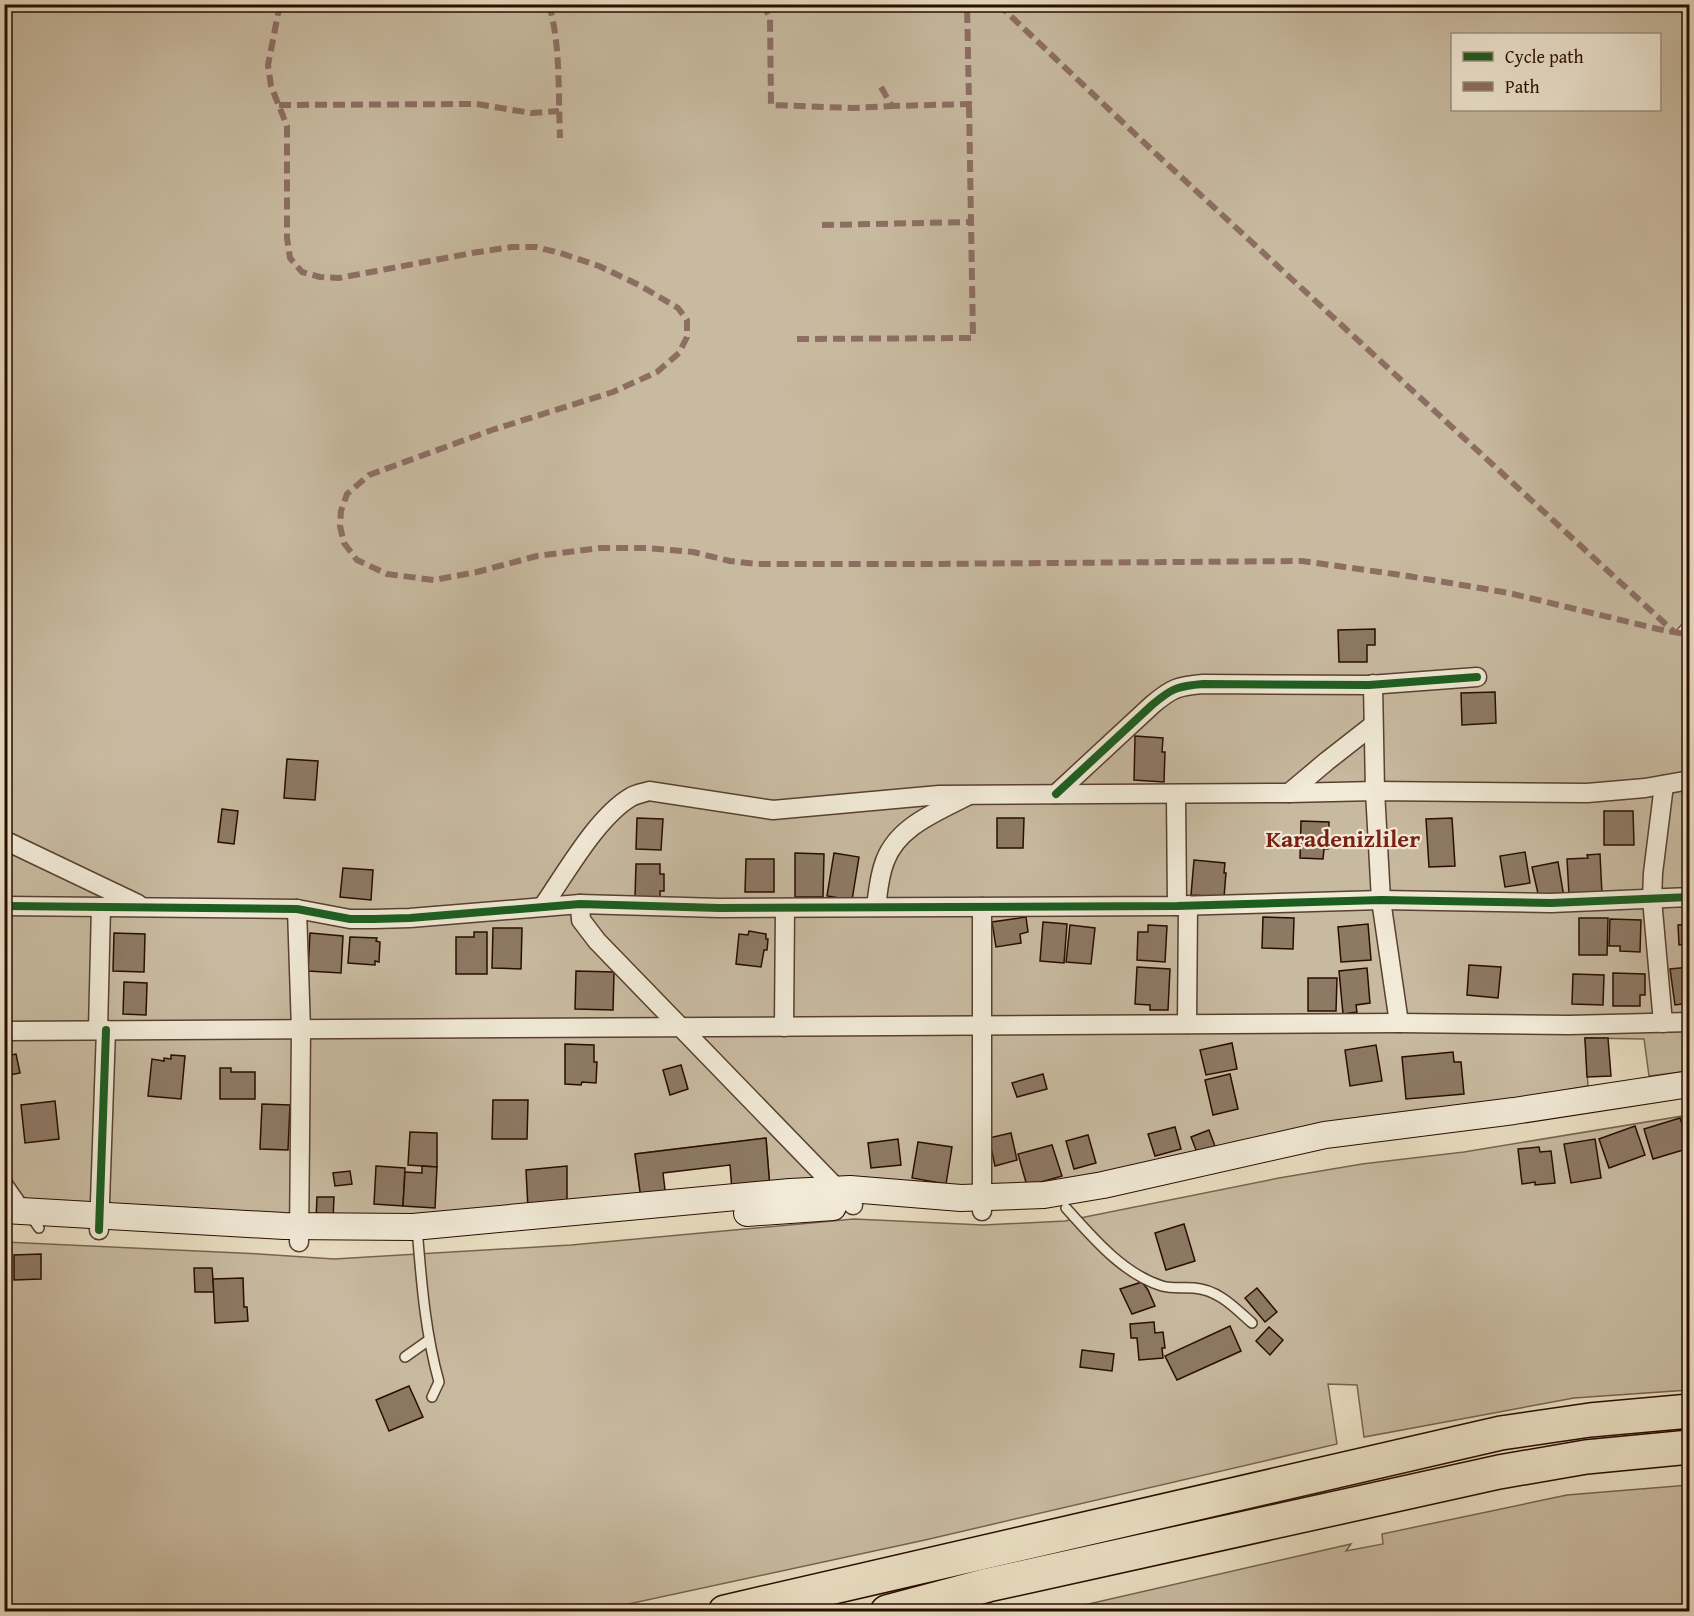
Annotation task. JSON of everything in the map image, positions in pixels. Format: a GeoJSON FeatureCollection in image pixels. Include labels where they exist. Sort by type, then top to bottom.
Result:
{"type":"FeatureCollection","features":[{"type":"Feature","properties":{"kind":"highway"},"geometry":{"type":"LineString","coordinates":[[725,1611],[1501,1433],[1590,1420],[1689,1412]]}},
{"type":"Feature","properties":{"kind":"highway"},"geometry":{"type":"LineString","coordinates":[[887,1611],[988,1586],[1499,1472],[1586,1457],[1689,1447]]}},
{"type":"Feature","properties":{"kind":"main road"},"geometry":{"type":"LineString","coordinates":[[982,1204],[1103,1185],[1325,1135],[1514,1111],[1689,1084]]}},
{"type":"Feature","properties":{"kind":"main road"},"geometry":{"type":"LineString","coordinates":[[299,1234],[413,1227],[790,1192],[982,1204],[1023,1212],[1066,1208],[1101,1203],[1355,1145],[1689,1099]]}},
{"type":"Feature","properties":{"kind":"main road"},"geometry":{"type":"LineString","coordinates":[[4,1226],[24,1216],[100,1223],[299,1234],[360,1244],[846,1197]]}},
{"type":"Feature","properties":{"kind":"street"},"geometry":{"type":"LineString","coordinates":[[1056,794],[1152,705],[1166,693],[1180,686],[1373,684],[1477,677]]}},
{"type":"Feature","properties":{"kind":"street"},"geometry":{"type":"LineString","coordinates":[[1373,684],[1375,791],[1381,900],[1399,1023]]}},
{"type":"Feature","properties":{"kind":"street"},"geometry":{"type":"LineString","coordinates":[[1289,794],[1373,725]]}},
{"type":"Feature","properties":{"kind":"street"},"geometry":{"type":"LineString","coordinates":[[543,906],[611,813],[632,796],[649,791],[773,810],[972,794],[1289,794],[1375,791],[1587,793],[1645,788],[1689,780]]}},
{"type":"Feature","properties":{"kind":"street"},"geometry":{"type":"LineString","coordinates":[[1664,785],[1652,899],[1664,1023]]}},
{"type":"Feature","properties":{"kind":"street"},"geometry":{"type":"LineString","coordinates":[[876,907],[885,859],[897,839],[918,822],[972,794]]}},
{"type":"Feature","properties":{"kind":"street"},"geometry":{"type":"LineString","coordinates":[[1176,794],[1187,1024]]}},
{"type":"Feature","properties":{"kind":"street"},"geometry":{"type":"LineString","coordinates":[[4,840],[144,908]]}},
{"type":"Feature","properties":{"kind":"street"},"geometry":{"type":"LineString","coordinates":[[4,906],[297,909],[350,919],[374,919],[580,904],[719,908],[1182,906],[1381,900],[1551,903],[1689,897]]}},
{"type":"Feature","properties":{"kind":"street"},"geometry":{"type":"LineString","coordinates":[[580,904],[581,920],[597,941],[846,1197]]}},
{"type":"Feature","properties":{"kind":"street"},"geometry":{"type":"LineString","coordinates":[[100,1223],[101,907]]}},
{"type":"Feature","properties":{"kind":"street"},"geometry":{"type":"LineString","coordinates":[[982,907],[982,1204]]}},
{"type":"Feature","properties":{"kind":"street"},"geometry":{"type":"LineString","coordinates":[[784,1028],[785,908]]}},
{"type":"Feature","properties":{"kind":"street"},"geometry":{"type":"LineString","coordinates":[[297,909],[301,1030],[299,1234]]}},
{"type":"Feature","properties":{"kind":"street"},"geometry":{"type":"LineString","coordinates":[[4,1032],[1399,1023],[1569,1025],[1689,1022]]}},
{"type":"Feature","properties":{"kind":"lane"},"geometry":{"type":"LineString","coordinates":[[4,1178],[24,1216]]}},
{"type":"Feature","properties":{"kind":"lane"},"geometry":{"type":"LineString","coordinates":[[1066,1208],[1114,1258],[1145,1279],[1163,1286],[1196,1288],[1212,1292],[1226,1300],[1252,1323]]}},
{"type":"Feature","properties":{"kind":"lane"},"geometry":{"type":"LineString","coordinates":[[418,1240],[425,1320],[439,1382],[432,1397]]}},
{"type":"Feature","properties":{"kind":"lane"},"geometry":{"type":"LineString","coordinates":[[405,1357],[429,1340]]}},
{"type":"Feature","properties":{"kind":"shaded area"},"geometry":{"type":"Polygon","coordinates":[[[4,5],[1689,5],[1690,615],[1675,632],[1690,635],[1689,1071],[1649,1076],[1644,1039],[1585,1038],[1588,1086],[1077,1178],[997,1188],[770,1188],[766,1138],[635,1154],[641,1199],[361,1222],[5,1203],[4,5]]]}},
{"type":"Feature","properties":{"kind":"shaded area"},"geometry":{"type":"Polygon","coordinates":[[[1689,1115],[1689,1390],[1574,1398],[1364,1437],[1357,1385],[1328,1384],[1337,1444],[925,1540],[596,1611],[512,1612],[508,1607],[478,1612],[5,1612],[5,1242],[334,1259],[571,1245],[854,1219],[983,1225],[1065,1221],[1279,1178],[1362,1164],[1464,1152],[1689,1115]]]}},
{"type":"Feature","properties":{"kind":"shaded area"},"geometry":{"type":"Polygon","coordinates":[[[1689,1485],[1689,1611],[1058,1611],[1351,1544],[1346,1551],[1383,1544],[1382,1534],[1567,1495],[1689,1485]]]}},
{"type":"Feature","properties":{"kind":"building"},"geometry":{"type":"Polygon","coordinates":[[[1375,629],[1375,645],[1367,645],[1367,662],[1339,662],[1338,630],[1375,629]]]}},
{"type":"Feature","properties":{"kind":"building"},"geometry":{"type":"Polygon","coordinates":[[[1495,692],[1496,723],[1462,725],[1461,693],[1495,692]]]}},
{"type":"Feature","properties":{"kind":"building"},"geometry":{"type":"Polygon","coordinates":[[[1135,736],[1163,738],[1164,782],[1134,780],[1135,736]]]}},
{"type":"Feature","properties":{"kind":"building"},"geometry":{"type":"Polygon","coordinates":[[[287,759],[318,761],[315,800],[284,798],[287,759]]]}},
{"type":"Feature","properties":{"kind":"building"},"geometry":{"type":"Polygon","coordinates":[[[222,809],[238,811],[234,844],[218,842],[222,809]]]}},
{"type":"Feature","properties":{"kind":"building"},"geometry":{"type":"Polygon","coordinates":[[[1604,811],[1633,811],[1634,845],[1604,845],[1604,811]]]}},
{"type":"Feature","properties":{"kind":"building"},"geometry":{"type":"Polygon","coordinates":[[[637,818],[663,819],[661,850],[636,849],[637,818]]]}},
{"type":"Feature","properties":{"kind":"building"},"geometry":{"type":"Polygon","coordinates":[[[997,818],[1024,818],[1023,848],[997,848],[997,818]]]}},
{"type":"Feature","properties":{"kind":"building"},"geometry":{"type":"Polygon","coordinates":[[[1452,818],[1455,866],[1429,867],[1426,819],[1452,818]]]}},
{"type":"Feature","properties":{"kind":"building"},"geometry":{"type":"Polygon","coordinates":[[[1301,821],[1329,822],[1328,849],[1324,849],[1323,859],[1300,858],[1301,821]]]}},
{"type":"Feature","properties":{"kind":"building"},"geometry":{"type":"Polygon","coordinates":[[[1525,852],[1530,883],[1505,887],[1500,856],[1525,852]]]}},
{"type":"Feature","properties":{"kind":"building"},"geometry":{"type":"Polygon","coordinates":[[[795,853],[824,854],[823,897],[795,897],[795,853]]]}},
{"type":"Feature","properties":{"kind":"building"},"geometry":{"type":"Polygon","coordinates":[[[834,853],[859,857],[852,900],[827,896],[834,853]]]}},
{"type":"Feature","properties":{"kind":"building"},"geometry":{"type":"Polygon","coordinates":[[[1600,854],[1602,894],[1569,895],[1567,859],[1588,858],[1587,855],[1600,854]]]}},
{"type":"Feature","properties":{"kind":"building"},"geometry":{"type":"Polygon","coordinates":[[[746,859],[774,859],[774,892],[745,892],[746,859]]]}},
{"type":"Feature","properties":{"kind":"building"},"geometry":{"type":"Polygon","coordinates":[[[1194,860],[1225,863],[1224,897],[1191,895],[1194,860]]]}},
{"type":"Feature","properties":{"kind":"building"},"geometry":{"type":"Polygon","coordinates":[[[1558,862],[1564,897],[1539,898],[1532,867],[1558,862]]]}},
{"type":"Feature","properties":{"kind":"building"},"geometry":{"type":"Polygon","coordinates":[[[636,864],[660,864],[660,874],[664,874],[664,891],[660,891],[660,898],[635,897],[636,864]]]}},
{"type":"Feature","properties":{"kind":"building"},"geometry":{"type":"Polygon","coordinates":[[[343,868],[373,870],[371,900],[340,897],[343,868]]]}},
{"type":"Feature","properties":{"kind":"building"},"geometry":{"type":"Polygon","coordinates":[[[1026,917],[1028,932],[1020,934],[1021,943],[996,947],[992,922],[1026,917]]]}},
{"type":"Feature","properties":{"kind":"building"},"geometry":{"type":"Polygon","coordinates":[[[1263,917],[1294,918],[1293,949],[1262,948],[1263,917]]]}},
{"type":"Feature","properties":{"kind":"building"},"geometry":{"type":"Polygon","coordinates":[[[1579,918],[1608,918],[1607,955],[1579,955],[1579,918]]]}},
{"type":"Feature","properties":{"kind":"building"},"geometry":{"type":"Polygon","coordinates":[[[1610,919],[1641,920],[1640,952],[1620,951],[1620,946],[1609,946],[1610,919]]]}},
{"type":"Feature","properties":{"kind":"building"},"geometry":{"type":"Polygon","coordinates":[[[1043,922],[1067,924],[1064,963],[1040,961],[1043,922]]]}},
{"type":"Feature","properties":{"kind":"building"},"geometry":{"type":"Polygon","coordinates":[[[1368,924],[1371,960],[1341,962],[1338,927],[1368,924]]]}},
{"type":"Feature","properties":{"kind":"building"},"geometry":{"type":"Polygon","coordinates":[[[1690,924],[1690,944],[1679,945],[1678,925],[1690,924]]]}},
{"type":"Feature","properties":{"kind":"building"},"geometry":{"type":"Polygon","coordinates":[[[1070,925],[1095,928],[1091,964],[1066,962],[1070,925]]]}},
{"type":"Feature","properties":{"kind":"building"},"geometry":{"type":"Polygon","coordinates":[[[1148,925],[1167,926],[1165,962],[1137,960],[1138,932],[1148,932],[1148,925]]]}},
{"type":"Feature","properties":{"kind":"building"},"geometry":{"type":"Polygon","coordinates":[[[493,928],[522,928],[521,969],[492,968],[493,928]]]}},
{"type":"Feature","properties":{"kind":"building"},"geometry":{"type":"Polygon","coordinates":[[[749,931],[766,934],[766,939],[768,939],[761,967],[736,964],[739,934],[748,935],[749,931]]]}},
{"type":"Feature","properties":{"kind":"building"},"geometry":{"type":"Polygon","coordinates":[[[474,932],[487,932],[487,974],[456,974],[456,937],[474,937],[474,932]]]}},
{"type":"Feature","properties":{"kind":"building"},"geometry":{"type":"Polygon","coordinates":[[[114,933],[145,934],[144,972],[113,971],[114,933]]]}},
{"type":"Feature","properties":{"kind":"building"},"geometry":{"type":"Polygon","coordinates":[[[310,933],[343,936],[341,973],[308,971],[310,933]]]}},
{"type":"Feature","properties":{"kind":"building"},"geometry":{"type":"Polygon","coordinates":[[[350,937],[377,938],[376,941],[380,942],[379,962],[375,961],[375,965],[348,963],[350,937]]]}},
{"type":"Feature","properties":{"kind":"building"},"geometry":{"type":"Polygon","coordinates":[[[1469,965],[1501,967],[1498,998],[1467,995],[1469,965]]]}},
{"type":"Feature","properties":{"kind":"building"},"geometry":{"type":"Polygon","coordinates":[[[1137,967],[1170,969],[1168,1010],[1150,1010],[1150,1005],[1135,1004],[1137,967]]]}},
{"type":"Feature","properties":{"kind":"building"},"geometry":{"type":"Polygon","coordinates":[[[1690,967],[1690,1003],[1675,1005],[1670,969],[1690,967]]]}},
{"type":"Feature","properties":{"kind":"building"},"geometry":{"type":"Polygon","coordinates":[[[1367,968],[1370,1003],[1356,1005],[1357,1012],[1343,1014],[1339,971],[1367,968]]]}},
{"type":"Feature","properties":{"kind":"building"},"geometry":{"type":"Polygon","coordinates":[[[576,971],[614,972],[613,1010],[575,1009],[576,971]]]}},
{"type":"Feature","properties":{"kind":"building"},"geometry":{"type":"Polygon","coordinates":[[[1613,973],[1645,974],[1645,995],[1640,995],[1640,1006],[1613,1006],[1613,973]]]}},
{"type":"Feature","properties":{"kind":"building"},"geometry":{"type":"Polygon","coordinates":[[[1573,974],[1604,975],[1603,1005],[1572,1004],[1573,974]]]}},
{"type":"Feature","properties":{"kind":"building"},"geometry":{"type":"Polygon","coordinates":[[[1308,978],[1337,978],[1336,1011],[1308,1011],[1308,978]]]}},
{"type":"Feature","properties":{"kind":"building"},"geometry":{"type":"Polygon","coordinates":[[[124,982],[147,983],[146,1015],[123,1014],[124,982]]]}},
{"type":"Feature","properties":{"kind":"building"},"geometry":{"type":"Polygon","coordinates":[[[4,985],[11,985],[11,1023],[4,1023],[4,985]]]}},
{"type":"Feature","properties":{"kind":"building"},"geometry":{"type":"Polygon","coordinates":[[[1585,1038],[1608,1038],[1611,1076],[1587,1077],[1585,1038]]]}},
{"type":"Feature","properties":{"kind":"building"},"geometry":{"type":"Polygon","coordinates":[[[1232,1043],[1237,1069],[1206,1075],[1200,1050],[1232,1043]]]}},
{"type":"Feature","properties":{"kind":"building"},"geometry":{"type":"Polygon","coordinates":[[[565,1044],[594,1045],[594,1062],[597,1062],[596,1083],[565,1084],[565,1044]]]}},
{"type":"Feature","properties":{"kind":"building"},"geometry":{"type":"Polygon","coordinates":[[[1376,1045],[1382,1081],[1350,1086],[1345,1050],[1376,1045]]]}},
{"type":"Feature","properties":{"kind":"building"},"geometry":{"type":"Polygon","coordinates":[[[1453,1052],[1454,1062],[1461,1062],[1464,1094],[1406,1099],[1402,1057],[1453,1052]]]}},
{"type":"Feature","properties":{"kind":"building"},"geometry":{"type":"Polygon","coordinates":[[[16,1054],[20,1073],[4,1076],[4,1056],[16,1054]]]}},
{"type":"Feature","properties":{"kind":"building"},"geometry":{"type":"Polygon","coordinates":[[[171,1055],[185,1056],[181,1099],[148,1096],[152,1059],[164,1061],[164,1058],[171,1059],[171,1055]]]}},
{"type":"Feature","properties":{"kind":"building"},"geometry":{"type":"Polygon","coordinates":[[[681,1065],[688,1089],[670,1095],[663,1070],[681,1065]]]}},
{"type":"Feature","properties":{"kind":"building"},"geometry":{"type":"Polygon","coordinates":[[[220,1068],[231,1068],[231,1072],[255,1072],[255,1099],[220,1099],[220,1068]]]}},
{"type":"Feature","properties":{"kind":"building"},"geometry":{"type":"Polygon","coordinates":[[[1043,1074],[1047,1089],[1017,1097],[1012,1083],[1043,1074]]]}},
{"type":"Feature","properties":{"kind":"building"},"geometry":{"type":"Polygon","coordinates":[[[1230,1074],[1238,1109],[1213,1115],[1205,1080],[1230,1074]]]}},
{"type":"Feature","properties":{"kind":"building"},"geometry":{"type":"Polygon","coordinates":[[[493,1100],[528,1100],[527,1139],[492,1139],[493,1100]]]}},
{"type":"Feature","properties":{"kind":"building"},"geometry":{"type":"Polygon","coordinates":[[[55,1101],[59,1139],[25,1143],[21,1105],[55,1101]]]}},
{"type":"Feature","properties":{"kind":"building"},"geometry":{"type":"Polygon","coordinates":[[[262,1104],[290,1105],[288,1150],[260,1149],[262,1104]]]}},
{"type":"Feature","properties":{"kind":"building"},"geometry":{"type":"Polygon","coordinates":[[[1680,1118],[1684,1129],[1690,1128],[1690,1148],[1653,1159],[1644,1129],[1680,1118]]]}},
{"type":"Feature","properties":{"kind":"building"},"geometry":{"type":"Polygon","coordinates":[[[1635,1126],[1645,1155],[1609,1168],[1599,1139],[1635,1126]]]}},
{"type":"Feature","properties":{"kind":"building"},"geometry":{"type":"Polygon","coordinates":[[[1175,1127],[1181,1149],[1155,1156],[1148,1134],[1175,1127]]]}},
{"type":"Feature","properties":{"kind":"building"},"geometry":{"type":"Polygon","coordinates":[[[1209,1130],[1216,1149],[1198,1155],[1191,1137],[1209,1130]]]}},
{"type":"Feature","properties":{"kind":"building"},"geometry":{"type":"Polygon","coordinates":[[[410,1132],[437,1133],[437,1167],[408,1165],[410,1132]]]}},
{"type":"Feature","properties":{"kind":"building"},"geometry":{"type":"Polygon","coordinates":[[[1011,1133],[1017,1160],[995,1166],[989,1138],[1011,1133]]]}},
{"type":"Feature","properties":{"kind":"building"},"geometry":{"type":"Polygon","coordinates":[[[1088,1135],[1096,1163],[1074,1169],[1066,1141],[1088,1135]]]}},
{"type":"Feature","properties":{"kind":"building"},"geometry":{"type":"Polygon","coordinates":[[[766,1138],[770,1188],[732,1191],[730,1165],[663,1173],[666,1198],[641,1199],[635,1154],[766,1138]]]}},
{"type":"Feature","properties":{"kind":"building"},"geometry":{"type":"Polygon","coordinates":[[[898,1139],[901,1165],[871,1168],[868,1143],[898,1139]]]}},
{"type":"Feature","properties":{"kind":"building"},"geometry":{"type":"Polygon","coordinates":[[[1595,1139],[1601,1178],[1571,1183],[1564,1144],[1595,1139]]]}},
{"type":"Feature","properties":{"kind":"building"},"geometry":{"type":"Polygon","coordinates":[[[918,1142],[952,1147],[946,1184],[912,1178],[918,1142]]]}},
{"type":"Feature","properties":{"kind":"building"},"geometry":{"type":"Polygon","coordinates":[[[1052,1145],[1062,1176],[1027,1186],[1018,1154],[1052,1145]]]}},
{"type":"Feature","properties":{"kind":"building"},"geometry":{"type":"Polygon","coordinates":[[[1539,1147],[1540,1152],[1551,1151],[1555,1183],[1522,1184],[1518,1149],[1539,1147]]]}},
{"type":"Feature","properties":{"kind":"building"},"geometry":{"type":"Polygon","coordinates":[[[376,1166],[405,1168],[403,1206],[374,1204],[376,1166]]]}},
{"type":"Feature","properties":{"kind":"building"},"geometry":{"type":"Polygon","coordinates":[[[422,1166],[437,1167],[435,1208],[403,1206],[405,1172],[422,1173],[422,1166]]]}},
{"type":"Feature","properties":{"kind":"building"},"geometry":{"type":"Polygon","coordinates":[[[567,1166],[567,1206],[528,1209],[526,1170],[567,1166]]]}},
{"type":"Feature","properties":{"kind":"building"},"geometry":{"type":"Polygon","coordinates":[[[350,1171],[352,1184],[335,1186],[333,1173],[350,1171]]]}},
{"type":"Feature","properties":{"kind":"building"},"geometry":{"type":"Polygon","coordinates":[[[317,1197],[334,1197],[333,1220],[316,1219],[317,1197]]]}},
{"type":"Feature","properties":{"kind":"building"},"geometry":{"type":"Polygon","coordinates":[[[1184,1224],[1195,1261],[1166,1270],[1155,1233],[1184,1224]]]}},
{"type":"Feature","properties":{"kind":"building"},"geometry":{"type":"Polygon","coordinates":[[[41,1254],[41,1279],[14,1280],[14,1255],[41,1254]]]}},
{"type":"Feature","properties":{"kind":"building"},"geometry":{"type":"Polygon","coordinates":[[[194,1268],[212,1268],[214,1292],[195,1292],[194,1268]]]}},
{"type":"Feature","properties":{"kind":"building"},"geometry":{"type":"Polygon","coordinates":[[[243,1278],[244,1307],[247,1307],[248,1321],[215,1323],[213,1279],[243,1278]]]}},
{"type":"Feature","properties":{"kind":"building"},"geometry":{"type":"Polygon","coordinates":[[[1142,1282],[1155,1306],[1132,1314],[1120,1289],[1142,1282]]]}},
{"type":"Feature","properties":{"kind":"building"},"geometry":{"type":"Polygon","coordinates":[[[1257,1288],[1277,1312],[1265,1322],[1245,1298],[1257,1288]]]}},
{"type":"Feature","properties":{"kind":"building"},"geometry":{"type":"Polygon","coordinates":[[[1154,1322],[1155,1333],[1163,1332],[1165,1348],[1162,1348],[1163,1358],[1139,1360],[1137,1338],[1131,1338],[1130,1324],[1154,1322]]]}},
{"type":"Feature","properties":{"kind":"building"},"geometry":{"type":"Polygon","coordinates":[[[1230,1326],[1241,1351],[1177,1380],[1165,1356],[1230,1326]]]}},
{"type":"Feature","properties":{"kind":"building"},"geometry":{"type":"Polygon","coordinates":[[[1269,1327],[1283,1340],[1270,1355],[1256,1341],[1269,1327]]]}},
{"type":"Feature","properties":{"kind":"building"},"geometry":{"type":"Polygon","coordinates":[[[1082,1350],[1114,1354],[1112,1371],[1080,1367],[1082,1350]]]}},
{"type":"Feature","properties":{"kind":"building"},"geometry":{"type":"Polygon","coordinates":[[[409,1386],[423,1417],[389,1431],[376,1400],[409,1386]]]}},
{"type":"Feature","properties":{"kind":"marked path"},"geometry":{"type":"LineString","coordinates":[[280,4],[268,65],[271,86],[287,126],[287,238],[290,258],[302,272],[320,277],[339,278],[472,253],[512,247],[536,247],[599,266],[639,285],[678,308],[687,320],[687,337],[679,353],[657,372],[613,392],[492,430],[369,475],[347,494],[341,511],[340,526],[344,543],[357,560],[387,574],[434,580],[477,572],[537,556],[600,548],[647,548],[693,552],[730,561],[757,564],[1302,561],[1509,593],[1690,635]]}},
{"type":"Feature","properties":{"kind":"marked path"},"geometry":{"type":"LineString","coordinates":[[549,4],[556,37],[560,138]]}},
{"type":"Feature","properties":{"kind":"marked path"},"geometry":{"type":"LineString","coordinates":[[762,4],[770,17],[771,105],[853,108],[892,106]]}},
{"type":"Feature","properties":{"kind":"marked path"},"geometry":{"type":"LineString","coordinates":[[881,87],[892,106],[969,104],[967,4]]}},
{"type":"Feature","properties":{"kind":"marked path"},"geometry":{"type":"LineString","coordinates":[[998,4],[1153,151],[1673,631]]}},
{"type":"Feature","properties":{"kind":"marked path"},"geometry":{"type":"LineString","coordinates":[[279,105],[477,104],[531,113],[559,111]]}},
{"type":"Feature","properties":{"kind":"marked path"},"geometry":{"type":"LineString","coordinates":[[797,339],[973,338],[969,104]]}},
{"type":"Feature","properties":{"kind":"marked path"},"geometry":{"type":"LineString","coordinates":[[822,225],[971,222]]}},
{"type":"Feature","properties":{"kind":"cycle path"},"geometry":{"type":"LineString","coordinates":[[1056,794],[1152,705],[1170,691],[1181,687],[1203,684],[1369,685],[1477,677]]}},
{"type":"Feature","properties":{"kind":"cycle path"},"geometry":{"type":"LineString","coordinates":[[4,906],[297,909],[350,919],[374,919],[580,904],[719,908],[1177,906],[1381,900],[1551,903],[1690,897]]}},
{"type":"Feature","properties":{"kind":"cycle path"},"geometry":{"type":"LineString","coordinates":[[99,1230],[106,1030]]}},
{"type":"Feature","properties":{"kind":"district","name":"Karadenizliler"},"geometry":{"type":"Point","coordinates":[1343,839]}}]}
